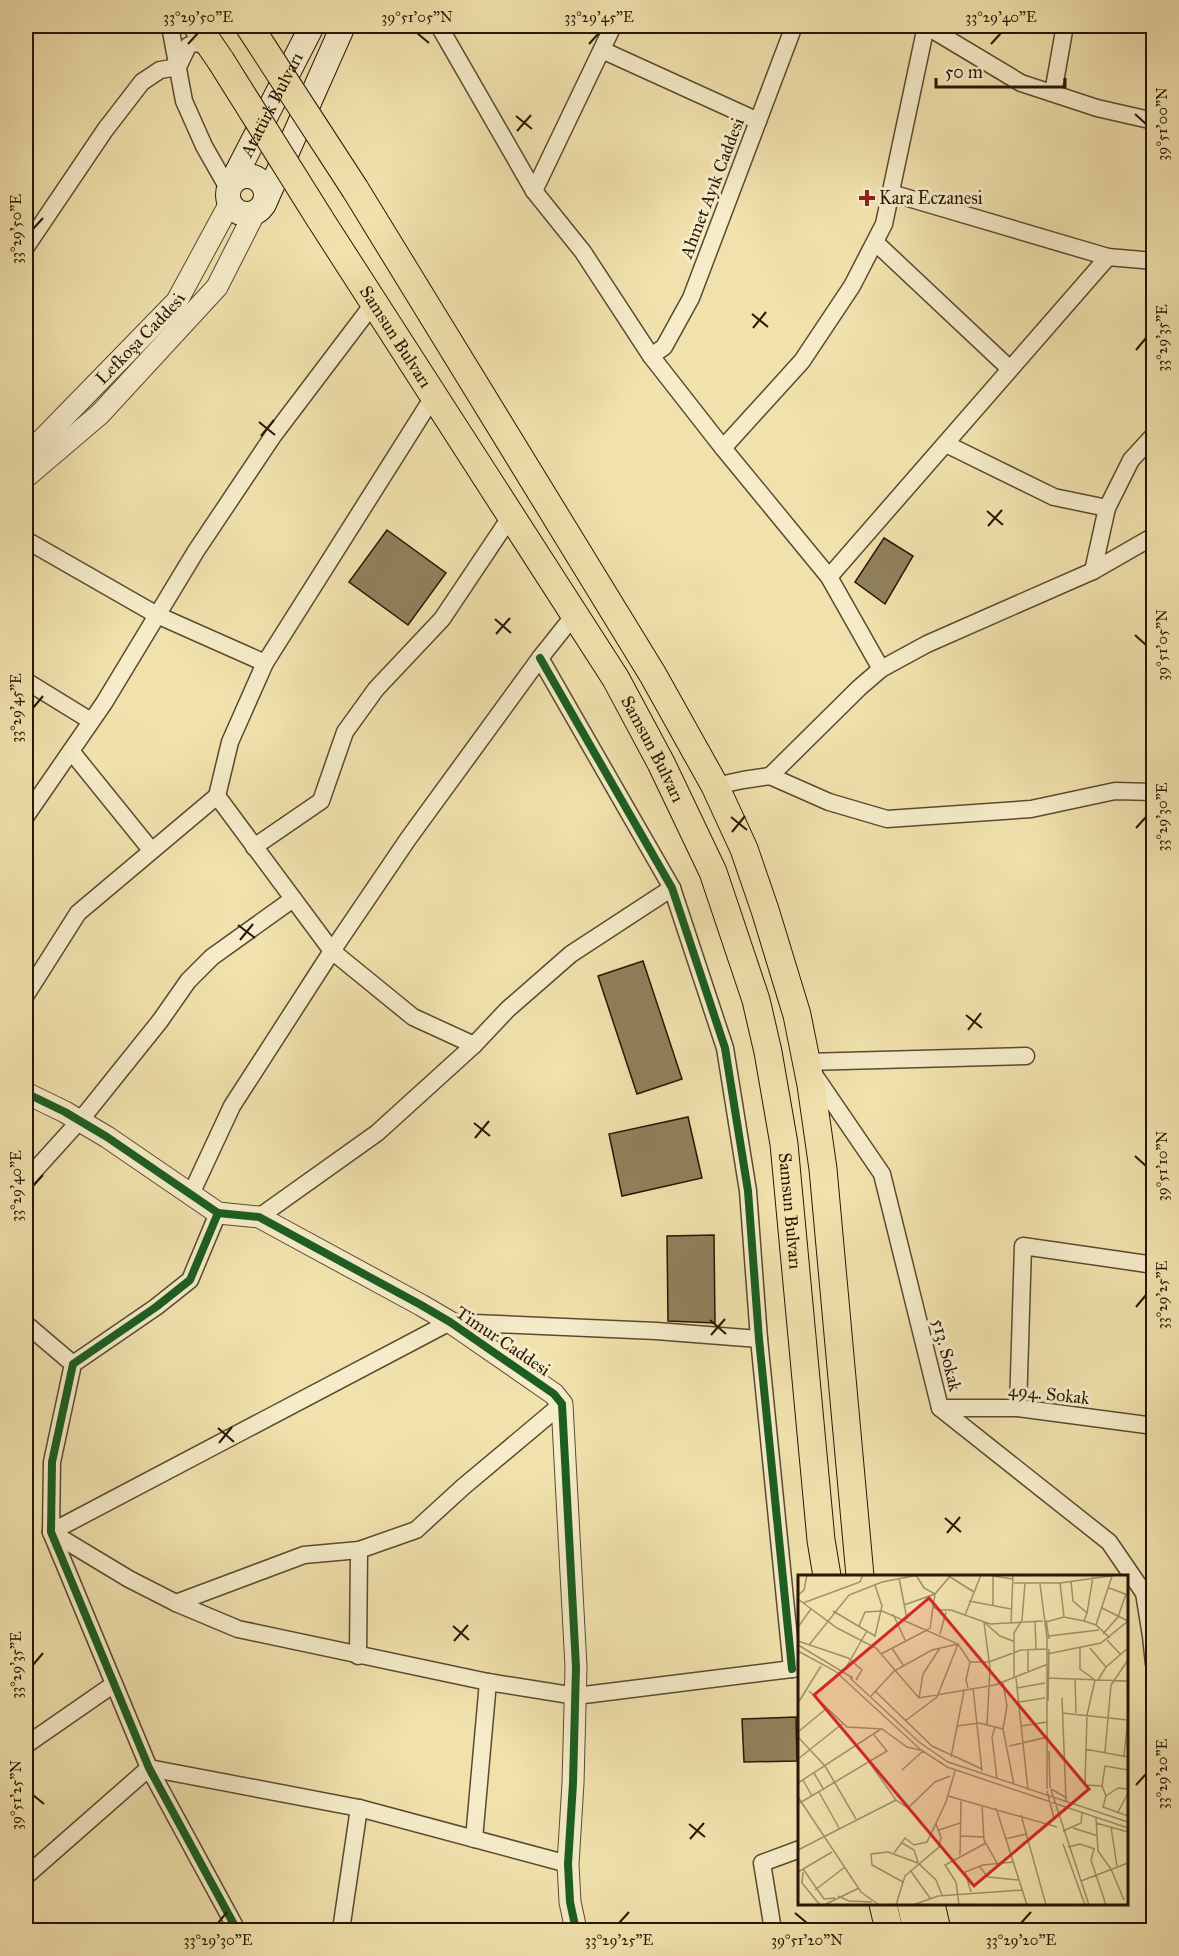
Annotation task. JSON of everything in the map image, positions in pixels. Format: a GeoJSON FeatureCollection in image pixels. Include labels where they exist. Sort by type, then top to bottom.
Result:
{"type":"FeatureCollection","features":[{"type":"Feature","properties":{"kind":"main road","name":"Samsun Bulvarı"},"geometry":{"type":"LineString","coordinates":[[197,26],[373,304],[616,679],[713,872],[756,1000],[768,1052],[784,1144],[820,1540],[826,1575]]}},
{"type":"Feature","properties":{"kind":"main road"},"geometry":{"type":"LineString","coordinates":[[249,26],[356,189],[652,675],[715,786],[744,849],[797,1015],[806,1062],[823,1169],[860,1575]]}},
{"type":"Feature","properties":{"kind":"main road","name":"Atatürk Bulvarı"},"geometry":{"type":"LineString","coordinates":[[231,192],[312,26]]}},
{"type":"Feature","properties":{"kind":"main road"},"geometry":{"type":"LineString","coordinates":[[259,208],[265,192],[263,186],[255,178],[243,176],[231,192],[237,211],[243,213],[259,208],[343,26]]}},
{"type":"Feature","properties":{"kind":"main road"},"geometry":{"type":"LineString","coordinates":[[867,1905],[872,1930]]}},
{"type":"Feature","properties":{"kind":"main road"},"geometry":{"type":"LineString","coordinates":[[883,1905],[890,1930]]}},
{"type":"Feature","properties":{"kind":"main road"},"geometry":{"type":"LineString","coordinates":[[911,1905],[917,1930]]}},
{"type":"Feature","properties":{"kind":"main road"},"geometry":{"type":"LineString","coordinates":[[931,1905],[937,1930]]}},
{"type":"Feature","properties":{"kind":"street"},"geometry":{"type":"LineString","coordinates":[[170,26],[184,101],[204,146],[231,192]]}},
{"type":"Feature","properties":{"kind":"street"},"geometry":{"type":"LineString","coordinates":[[439,26],[534,191],[583,252],[651,356],[829,577],[881,669]]}},
{"type":"Feature","properties":{"kind":"street"},"geometry":{"type":"LineString","coordinates":[[534,191],[613,26]]}},
{"type":"Feature","properties":{"kind":"street","name":"Ahmet Ayık Caddesi"},"geometry":{"type":"LineString","coordinates":[[651,356],[664,347],[691,298],[794,26]]}},
{"type":"Feature","properties":{"kind":"street"},"geometry":{"type":"LineString","coordinates":[[723,448],[802,361],[852,286],[884,224],[926,26],[1021,83],[1097,108],[1154,121]]}},
{"type":"Feature","properties":{"kind":"street"},"geometry":{"type":"LineString","coordinates":[[1053,93],[1065,31],[1063,26]]}},
{"type":"Feature","properties":{"kind":"street"},"geometry":{"type":"LineString","coordinates":[[178,67],[188,46],[196,42],[217,56]]}},
{"type":"Feature","properties":{"kind":"street"},"geometry":{"type":"LineString","coordinates":[[602,50],[758,121]]}},
{"type":"Feature","properties":{"kind":"street"},"geometry":{"type":"LineString","coordinates":[[26,247],[105,130],[142,82],[160,70],[178,67]]}},
{"type":"Feature","properties":{"kind":"street","name":"Lefkoşa Caddesi"},"geometry":{"type":"LineString","coordinates":[[26,456],[177,301],[231,192]]}},
{"type":"Feature","properties":{"kind":"street"},"geometry":{"type":"LineString","coordinates":[[891,193],[1108,257],[1154,261]]}},
{"type":"Feature","properties":{"kind":"street"},"geometry":{"type":"LineString","coordinates":[[26,477],[100,414],[217,287],[259,208]]}},
{"type":"Feature","properties":{"kind":"street"},"geometry":{"type":"LineString","coordinates":[[875,242],[1010,369]]}},
{"type":"Feature","properties":{"kind":"street"},"geometry":{"type":"LineString","coordinates":[[829,577],[1108,257]]}},
{"type":"Feature","properties":{"kind":"street"},"geometry":{"type":"LineString","coordinates":[[26,816],[91,721],[196,551],[273,436],[373,304]]}},
{"type":"Feature","properties":{"kind":"street"},"geometry":{"type":"LineString","coordinates":[[26,995],[78,913],[217,796],[230,742],[265,663],[433,397]]}},
{"type":"Feature","properties":{"kind":"street"},"geometry":{"type":"LineString","coordinates":[[1093,571],[1107,508],[1131,460],[1154,435]]}},
{"type":"Feature","properties":{"kind":"street"},"geometry":{"type":"LineString","coordinates":[[946,444],[1054,497],[1107,508]]}},
{"type":"Feature","properties":{"kind":"street"},"geometry":{"type":"LineString","coordinates":[[254,847],[321,801],[345,732],[376,689],[442,619],[511,516]]}},
{"type":"Feature","properties":{"kind":"street"},"geometry":{"type":"LineString","coordinates":[[770,776],[858,688],[881,669],[927,644],[1093,571],[1154,536]]}},
{"type":"Feature","properties":{"kind":"street"},"geometry":{"type":"LineString","coordinates":[[26,540],[157,615],[265,663]]}},
{"type":"Feature","properties":{"kind":"street"},"geometry":{"type":"LineString","coordinates":[[191,1194],[232,1106],[332,951],[408,839],[540,658],[575,614]]}},
{"type":"Feature","properties":{"kind":"street"},"geometry":{"type":"LineString","coordinates":[[51,1532],[129,1579],[176,1603],[238,1629],[488,1682],[576,1696],[796,1668],[759,1339],[748,1191],[725,1048],[672,888],[540,658]]}},
{"type":"Feature","properties":{"kind":"street"},"geometry":{"type":"LineString","coordinates":[[26,681],[91,721]]}},
{"type":"Feature","properties":{"kind":"street"},"geometry":{"type":"LineString","coordinates":[[70,751],[151,850]]}},
{"type":"Feature","properties":{"kind":"street"},"geometry":{"type":"LineString","coordinates":[[715,786],[770,776],[829,802],[887,819],[1031,809],[1114,792],[1154,792]]}},
{"type":"Feature","properties":{"kind":"street"},"geometry":{"type":"LineString","coordinates":[[217,796],[332,951],[413,1017],[474,1045]]}},
{"type":"Feature","properties":{"kind":"street"},"geometry":{"type":"LineString","coordinates":[[259,1217],[377,1133],[474,1045],[508,1009],[571,954],[672,888]]}},
{"type":"Feature","properties":{"kind":"street"},"geometry":{"type":"LineString","coordinates":[[26,1180],[80,1120],[196,973],[212,957],[293,899]]}},
{"type":"Feature","properties":{"kind":"street"},"geometry":{"type":"LineString","coordinates":[[806,1062],[1026,1056]]}},
{"type":"Feature","properties":{"kind":"street","name":"513. Sokak"},"geometry":{"type":"LineString","coordinates":[[806,1062],[882,1174],[940,1408],[1108,1542],[1144,1593],[1152,1636],[1154,1664]]}},
{"type":"Feature","properties":{"kind":"street","name":"Timur Caddesi"},"geometry":{"type":"LineString","coordinates":[[26,1093],[80,1120],[218,1213],[259,1217],[450,1322],[554,1394],[562,1404]]}},
{"type":"Feature","properties":{"kind":"street"},"geometry":{"type":"LineString","coordinates":[[218,1213],[190,1280],[156,1307],[73,1364],[52,1462],[51,1532],[149,1768],[237,1930]]}},
{"type":"Feature","properties":{"kind":"street"},"geometry":{"type":"LineString","coordinates":[[1018,1408],[1023,1246],[1154,1265]]}},
{"type":"Feature","properties":{"kind":"street"},"geometry":{"type":"LineString","coordinates":[[51,1532],[450,1322],[759,1339]]}},
{"type":"Feature","properties":{"kind":"street"},"geometry":{"type":"LineString","coordinates":[[26,1324],[73,1364]]}},
{"type":"Feature","properties":{"kind":"street"},"geometry":{"type":"LineString","coordinates":[[176,1603],[304,1555],[359,1550],[416,1530],[463,1487],[562,1404]]}},
{"type":"Feature","properties":{"kind":"street"},"geometry":{"type":"LineString","coordinates":[[562,1404],[576,1696],[568,1864],[570,1902],[576,1930]]}},
{"type":"Feature","properties":{"kind":"street","name":"494. Sokak"},"geometry":{"type":"LineString","coordinates":[[940,1408],[1018,1408],[1154,1426]]}},
{"type":"Feature","properties":{"kind":"street"},"geometry":{"type":"LineString","coordinates":[[358,1656],[359,1550]]}},
{"type":"Feature","properties":{"kind":"street"},"geometry":{"type":"LineString","coordinates":[[474,1839],[488,1682]]}},
{"type":"Feature","properties":{"kind":"street"},"geometry":{"type":"LineString","coordinates":[[26,1745],[114,1684]]}},
{"type":"Feature","properties":{"kind":"street"},"geometry":{"type":"LineString","coordinates":[[149,1768],[359,1809],[568,1864]]}},
{"type":"Feature","properties":{"kind":"street"},"geometry":{"type":"LineString","coordinates":[[26,1876],[149,1768]]}},
{"type":"Feature","properties":{"kind":"street"},"geometry":{"type":"LineString","coordinates":[[341,1930],[359,1809]]}},
{"type":"Feature","properties":{"kind":"street"},"geometry":{"type":"LineString","coordinates":[[773,1930],[762,1863],[798,1850]]}},
{"type":"Feature","properties":{"kind":"building"},"geometry":{"type":"Polygon","coordinates":[[[387,530],[446,573],[408,625],[349,582],[387,530]]]}},
{"type":"Feature","properties":{"kind":"building"},"geometry":{"type":"Polygon","coordinates":[[[884,538],[913,556],[885,604],[855,582],[884,538]]]}},
{"type":"Feature","properties":{"kind":"building"},"geometry":{"type":"Polygon","coordinates":[[[643,961],[682,1079],[637,1094],[598,976],[643,961]]]}},
{"type":"Feature","properties":{"kind":"building"},"geometry":{"type":"Polygon","coordinates":[[[688,1117],[702,1178],[622,1196],[609,1134],[688,1117]]]}},
{"type":"Feature","properties":{"kind":"building"},"geometry":{"type":"Polygon","coordinates":[[[714,1235],[715,1323],[668,1321],[667,1236],[714,1235]]]}},
{"type":"Feature","properties":{"kind":"building"},"geometry":{"type":"Polygon","coordinates":[[[796,1717],[797,1761],[744,1762],[742,1719],[796,1717]]]}},
{"type":"Feature","properties":{"kind":"cycle path"},"geometry":{"type":"LineString","coordinates":[[540,658],[672,888],[725,1048],[748,1191],[759,1339],[792,1669]]}},
{"type":"Feature","properties":{"kind":"cycle path"},"geometry":{"type":"LineString","coordinates":[[26,1093],[65,1112],[107,1137],[218,1213],[259,1217],[421,1305],[450,1322],[554,1394],[562,1404],[576,1667],[568,1864],[570,1902],[576,1930]]}},
{"type":"Feature","properties":{"kind":"cycle path"},"geometry":{"type":"LineString","coordinates":[[218,1213],[190,1280],[156,1307],[73,1364],[52,1462],[51,1532],[149,1768],[237,1930]]}},
{"type":"Feature","properties":{"kind":"place","name":"Kara Eczanesi"},"geometry":{"type":"Point","coordinates":[867,198]}}]}
